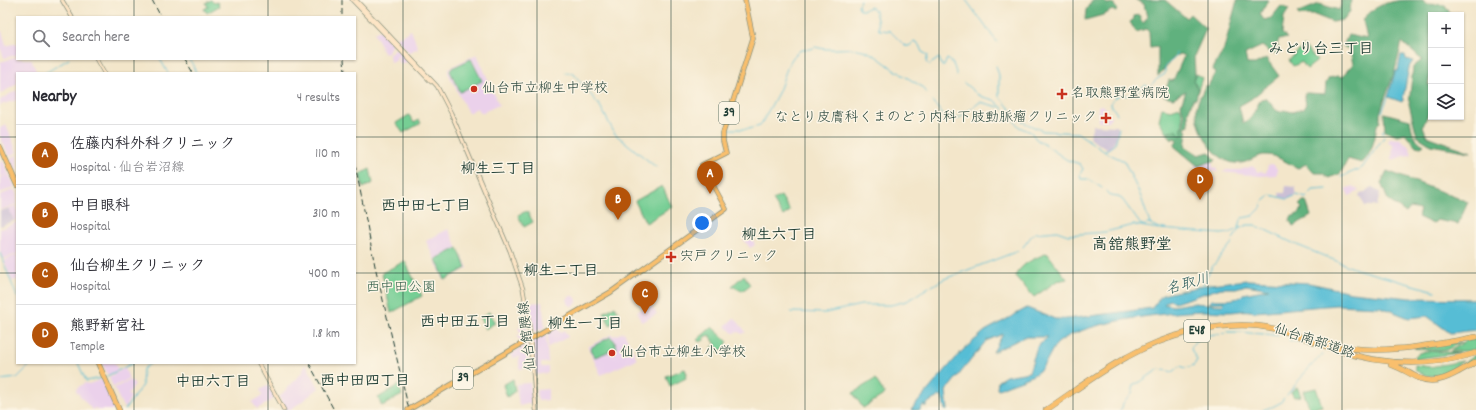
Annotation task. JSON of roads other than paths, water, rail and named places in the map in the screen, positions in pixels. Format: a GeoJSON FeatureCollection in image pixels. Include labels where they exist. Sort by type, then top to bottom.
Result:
{"type":"FeatureCollection","features":[{"type":"Feature","properties":{"kind":"highway"},"geometry":{"type":"LineString","coordinates":[[0,142],[16,177]]}},
{"type":"Feature","properties":{"kind":"highway"},"geometry":{"type":"LineString","coordinates":[[0,147],[16,183]]}},
{"type":"Feature","properties":{"kind":"highway","name":"仙台南部道路"},"geometry":{"type":"LineString","coordinates":[[1042,410],[1112,366],[1151,345],[1209,329],[1248,326],[1271,328],[1289,332],[1333,349],[1374,360],[1402,363],[1443,361],[1476,353]]}},
{"type":"Feature","properties":{"kind":"highway"},"geometry":{"type":"LineString","coordinates":[[1289,332],[1343,348],[1362,351],[1431,344],[1476,337]]}},
{"type":"Feature","properties":{"kind":"highway"},"geometry":{"type":"LineString","coordinates":[[1333,349],[1356,357],[1399,367],[1420,379],[1427,381],[1444,379],[1476,362]]}},
{"type":"Feature","properties":{"kind":"highway"},"geometry":{"type":"LineString","coordinates":[[99,364],[120,410]]}},
{"type":"Feature","properties":{"kind":"highway","name":"仙台南部道路"},"geometry":{"type":"LineString","coordinates":[[1046,410],[1112,366]]}},
{"type":"Feature","properties":{"kind":"main road"},"geometry":{"type":"LineString","coordinates":[[62,0],[71,16]]}},
{"type":"Feature","properties":{"kind":"main road","name":"仙台館腰線"},"geometry":{"type":"LineString","coordinates":[[352,0],[434,86],[452,116]]}},
{"type":"Feature","properties":{"kind":"main road","name":"仙台館腰線"},"geometry":{"type":"LineString","coordinates":[[356,0],[437,86],[444,96],[515,265],[526,304],[537,410]]}},
{"type":"Feature","properties":{"kind":"main road","name":"39"},"geometry":{"type":"LineString","coordinates":[[408,410],[619,287],[726,209],[702,165],[726,153],[723,133],[753,38],[745,0]]}},
{"type":"Feature","properties":{"kind":"main road"},"geometry":{"type":"LineString","coordinates":[[97,60],[103,72]]}},
{"type":"Feature","properties":{"kind":"main road"},"geometry":{"type":"LineString","coordinates":[[259,364],[284,410]]}},
{"type":"Feature","properties":{"kind":"water"},"geometry":{"type":"Polygon","coordinates":[[[1401,55],[1405,55],[1406,59],[1413,61],[1409,67],[1403,98],[1405,100],[1403,99],[1402,102],[1388,97],[1395,72],[1398,70],[1401,55]]]}},
{"type":"Feature","properties":{"kind":"water"},"geometry":{"type":"Polygon","coordinates":[[[1247,280],[1309,283],[1351,292],[1410,298],[1476,299],[1476,330],[1450,333],[1427,316],[1409,318],[1381,307],[1336,305],[1255,312],[1201,311],[1148,316],[1107,323],[1071,335],[1056,345],[1043,367],[1036,373],[1026,379],[1009,384],[999,389],[997,388],[998,381],[1006,376],[1029,372],[1037,347],[1048,337],[1024,337],[993,352],[1003,334],[986,341],[946,391],[948,410],[945,410],[942,397],[940,396],[929,402],[925,407],[924,404],[920,410],[911,410],[962,351],[985,331],[1027,308],[1055,319],[1067,319],[1152,308],[1162,295],[1210,284],[1247,280]],[[1246,285],[1236,288],[1221,288],[1175,303],[1170,300],[1164,304],[1173,306],[1193,303],[1222,305],[1225,302],[1208,303],[1211,300],[1229,300],[1241,297],[1243,294],[1269,289],[1246,285]]]}},
{"type":"Feature","properties":{"kind":"waterway"},"geometry":{"type":"LineString","coordinates":[[860,0],[858,5],[860,10],[870,7],[875,10],[879,30],[890,31],[905,46],[909,46],[914,42],[919,45],[922,52],[928,55],[926,62],[929,65],[939,58],[942,66],[944,66],[947,59],[953,64],[957,76]]}},
{"type":"Feature","properties":{"kind":"waterway"},"geometry":{"type":"LineString","coordinates":[[966,0],[997,42]]}},
{"type":"Feature","properties":{"kind":"waterway"},"geometry":{"type":"LineString","coordinates":[[726,129],[748,129],[760,126],[778,93],[791,61],[794,56],[802,50],[815,47],[827,49],[863,50],[900,73]]}},
{"type":"Feature","properties":{"kind":"waterway"},"geometry":{"type":"LineString","coordinates":[[1114,98],[1122,94],[1131,95],[1145,85],[1150,86],[1165,74],[1165,66],[1175,58],[1176,53]]}},
{"type":"Feature","properties":{"kind":"waterway"},"geometry":{"type":"LineString","coordinates":[[47,72],[67,60]]}},
{"type":"Feature","properties":{"kind":"waterway"},"geometry":{"type":"LineString","coordinates":[[161,60],[167,72]]}},
{"type":"Feature","properties":{"kind":"waterway"},"geometry":{"type":"LineString","coordinates":[[189,60],[193,65]]}},
{"type":"Feature","properties":{"kind":"waterway"},"geometry":{"type":"LineString","coordinates":[[193,66],[196,72]]}},
{"type":"Feature","properties":{"kind":"waterway"},"geometry":{"type":"LineString","coordinates":[[996,66],[999,75],[999,96],[1018,118],[1025,123],[1043,131],[1078,133],[1105,152],[1124,161],[1141,197],[1150,224],[1159,228]]}},
{"type":"Feature","properties":{"kind":"waterway"},"geometry":{"type":"LineString","coordinates":[[566,73],[573,73],[600,106],[615,134],[656,167]]}},
{"type":"Feature","properties":{"kind":"waterway"},"geometry":{"type":"LineString","coordinates":[[901,74],[921,86],[926,93]]}},
{"type":"Feature","properties":{"kind":"waterway"},"geometry":{"type":"LineString","coordinates":[[964,83],[976,93]]}},
{"type":"Feature","properties":{"kind":"waterway"},"geometry":{"type":"LineString","coordinates":[[977,94],[994,100],[1012,117],[1019,127],[1031,132],[1036,139],[1067,160],[1080,164],[1083,169],[1080,174],[1081,179],[1088,179],[1102,188]]}},
{"type":"Feature","properties":{"kind":"waterway"},"geometry":{"type":"LineString","coordinates":[[1382,112],[1388,97]]}},
{"type":"Feature","properties":{"kind":"waterway"},"geometry":{"type":"LineString","coordinates":[[1112,100],[1111,105],[1117,114]]}},
{"type":"Feature","properties":{"kind":"waterway"},"geometry":{"type":"LineString","coordinates":[[933,102],[946,119],[959,118],[980,102],[999,107]]}},
{"type":"Feature","properties":{"kind":"waterway"},"geometry":{"type":"LineString","coordinates":[[1105,151],[1115,144],[1119,128]]}},
{"type":"Feature","properties":{"kind":"waterway"},"geometry":{"type":"LineString","coordinates":[[1341,177],[1362,168],[1384,137]]}},
{"type":"Feature","properties":{"kind":"waterway"},"geometry":{"type":"LineString","coordinates":[[1242,218],[1253,216],[1261,208],[1263,202],[1271,195],[1287,199],[1297,195],[1306,198],[1313,190],[1327,189]]}},
{"type":"Feature","properties":{"kind":"waterway"},"geometry":{"type":"LineString","coordinates":[[1106,191],[1110,196],[1122,199],[1141,225],[1149,224]]}},
{"type":"Feature","properties":{"kind":"waterway"},"geometry":{"type":"LineString","coordinates":[[1238,231],[1241,220]]}},
{"type":"Feature","properties":{"kind":"waterway"},"geometry":{"type":"LineString","coordinates":[[1035,233],[1057,231],[1068,235],[1105,232],[1134,225],[1159,229]]}},
{"type":"Feature","properties":{"kind":"waterway"},"geometry":{"type":"LineString","coordinates":[[1161,229],[1221,234],[1230,233],[1247,225],[1255,225],[1297,245],[1356,269],[1435,291]]}},
{"type":"Feature","properties":{"kind":"waterway"},"geometry":{"type":"LineString","coordinates":[[1161,228],[1166,229]]}},
{"type":"Feature","properties":{"kind":"waterway"},"geometry":{"type":"LineString","coordinates":[[1233,239],[1237,233]]}},
{"type":"Feature","properties":{"kind":"waterway"},"geometry":{"type":"LineString","coordinates":[[1023,247],[1033,234]]}},
{"type":"Feature","properties":{"kind":"waterway","name":"名取川"},"geometry":{"type":"LineString","coordinates":[[1202,286],[1212,267],[1232,243]]}},
{"type":"Feature","properties":{"kind":"waterway"},"geometry":{"type":"LineString","coordinates":[[932,286],[944,279],[1018,251]]}},
{"type":"Feature","properties":{"kind":"waterway"},"geometry":{"type":"LineString","coordinates":[[0,253],[16,294]]}},
{"type":"Feature","properties":{"kind":"waterway"},"geometry":{"type":"LineString","coordinates":[[791,312],[825,313],[861,305],[891,305],[907,301],[929,287]]}},
{"type":"Feature","properties":{"kind":"waterway"},"geometry":{"type":"LineString","coordinates":[[1228,332],[1242,332]]}},
{"type":"Feature","properties":{"kind":"waterway"},"geometry":{"type":"LineString","coordinates":[[1244,332],[1249,333]]}},
{"type":"Feature","properties":{"kind":"waterway"},"geometry":{"type":"LineString","coordinates":[[1143,380],[1159,369],[1173,372],[1180,366],[1186,368],[1194,365],[1197,360],[1191,349],[1196,340],[1205,336],[1225,333]]}},
{"type":"Feature","properties":{"kind":"waterway"},"geometry":{"type":"LineString","coordinates":[[1250,333],[1264,334]]}},
{"type":"Feature","properties":{"kind":"waterway"},"geometry":{"type":"LineString","coordinates":[[1266,334],[1279,336]]}},
{"type":"Feature","properties":{"kind":"waterway"},"geometry":{"type":"LineString","coordinates":[[1289,340],[1297,342]]}},
{"type":"Feature","properties":{"kind":"waterway"},"geometry":{"type":"LineString","coordinates":[[1318,358],[1323,355]]}},
{"type":"Feature","properties":{"kind":"waterway"},"geometry":{"type":"LineString","coordinates":[[1314,363],[1317,360]]}},
{"type":"Feature","properties":{"kind":"waterway"},"geometry":{"type":"LineString","coordinates":[[0,380],[17,378],[31,364]]}},
{"type":"Feature","properties":{"kind":"waterway"},"geometry":{"type":"LineString","coordinates":[[78,364],[86,381],[102,378]]}},
{"type":"Feature","properties":{"kind":"waterway"},"geometry":{"type":"LineString","coordinates":[[107,376],[131,364]]}},
{"type":"Feature","properties":{"kind":"waterway"},"geometry":{"type":"LineString","coordinates":[[125,410],[142,385],[143,369],[150,364]]}},
{"type":"Feature","properties":{"kind":"waterway"},"geometry":{"type":"LineString","coordinates":[[1302,376],[1313,364]]}},
{"type":"Feature","properties":{"kind":"waterway"},"geometry":{"type":"LineString","coordinates":[[1298,381],[1302,377]]}},
{"type":"Feature","properties":{"kind":"waterway"},"geometry":{"type":"LineString","coordinates":[[1120,410],[1123,403],[1132,394],[1134,385],[1142,381]]}},
{"type":"Feature","properties":{"kind":"waterway"},"geometry":{"type":"LineString","coordinates":[[1287,395],[1296,384]]}},
{"type":"Feature","properties":{"kind":"waterway"},"geometry":{"type":"LineString","coordinates":[[1272,407],[1280,403],[1284,398]]}},
{"type":"Feature","properties":{"kind":"waterway"},"geometry":{"type":"LineString","coordinates":[[1263,410],[1271,407]]}},
{"type":"Feature","properties":{"kind":"railway"},"geometry":{"type":"LineString","coordinates":[[152,0],[160,16]]}},
{"type":"Feature","properties":{"kind":"railway"},"geometry":{"type":"LineString","coordinates":[[342,0],[342,16]]}},
{"type":"Feature","properties":{"kind":"railway"},"geometry":{"type":"LineString","coordinates":[[186,60],[192,72]]}},
{"type":"Feature","properties":{"kind":"railway"},"geometry":{"type":"LineString","coordinates":[[344,60],[345,72]]}},
{"type":"Feature","properties":{"kind":"railway"},"geometry":{"type":"LineString","coordinates":[[356,169],[375,266],[409,410]]}},
{"type":"Feature","properties":{"kind":"railway"},"geometry":{"type":"LineString","coordinates":[[310,364],[334,410]]}},
{"type":"Feature","properties":{"kind":"place","name":"仙台市立柳生中学校"},"geometry":{"type":"Point","coordinates":[474,89]}},
{"type":"Feature","properties":{"kind":"place","name":"名取熊野堂病院"},"geometry":{"type":"Point","coordinates":[1062,94]}},
{"type":"Feature","properties":{"kind":"place","name":"なとり皮膚科くまのどう内科下肢動脈瘤クリニック"},"geometry":{"type":"Point","coordinates":[1106,118]}},
{"type":"Feature","properties":{"kind":"place","name":"佐藤内科外科クリニック"},"geometry":{"type":"Point","coordinates":[710,194]}},
{"type":"Feature","properties":{"kind":"place","name":"熊野新宮社"},"geometry":{"type":"Point","coordinates":[1200,200]}},
{"type":"Feature","properties":{"kind":"place","name":"中目眼科"},"geometry":{"type":"Point","coordinates":[618,220]}},
{"type":"Feature","properties":{"kind":"place","name":"宍戸クリニック"},"geometry":{"type":"Point","coordinates":[671,257]}},
{"type":"Feature","properties":{"kind":"place","name":"仙台柳生クリニック"},"geometry":{"type":"Point","coordinates":[645,314]}},
{"type":"Feature","properties":{"kind":"place","name":"仙台市立柳生小学校"},"geometry":{"type":"Point","coordinates":[612,353]}},
{"type":"Feature","properties":{"kind":"district","name":"みどり台三丁目"},"geometry":{"type":"Point","coordinates":[1321,50]}},
{"type":"Feature","properties":{"kind":"district","name":"柳生三丁目"},"geometry":{"type":"Point","coordinates":[498,170]}},
{"type":"Feature","properties":{"kind":"district","name":"西中田七丁目"},"geometry":{"type":"Point","coordinates":[426,207]}},
{"type":"Feature","properties":{"kind":"district","name":"柳生六丁目"},"geometry":{"type":"Point","coordinates":[779,236]}},
{"type":"Feature","properties":{"kind":"district","name":"高舘熊野堂"},"geometry":{"type":"Point","coordinates":[1132,245]}},
{"type":"Feature","properties":{"kind":"district","name":"柳生二丁目"},"geometry":{"type":"Point","coordinates":[561,272]}},
{"type":"Feature","properties":{"kind":"district","name":"西中田五丁目"},"geometry":{"type":"Point","coordinates":[465,323]}},
{"type":"Feature","properties":{"kind":"district","name":"柳生一丁目"},"geometry":{"type":"Point","coordinates":[585,325]}},
{"type":"Feature","properties":{"kind":"district","name":"西中田四丁目"},"geometry":{"type":"Point","coordinates":[365,382]}},
{"type":"Feature","properties":{"kind":"district","name":"中田六丁目"},"geometry":{"type":"Point","coordinates":[213,383]}},
{"type":"Feature","properties":{"kind":"park label","name":"西中田公園"},"geometry":{"type":"Point","coordinates":[401,288]}}]}
